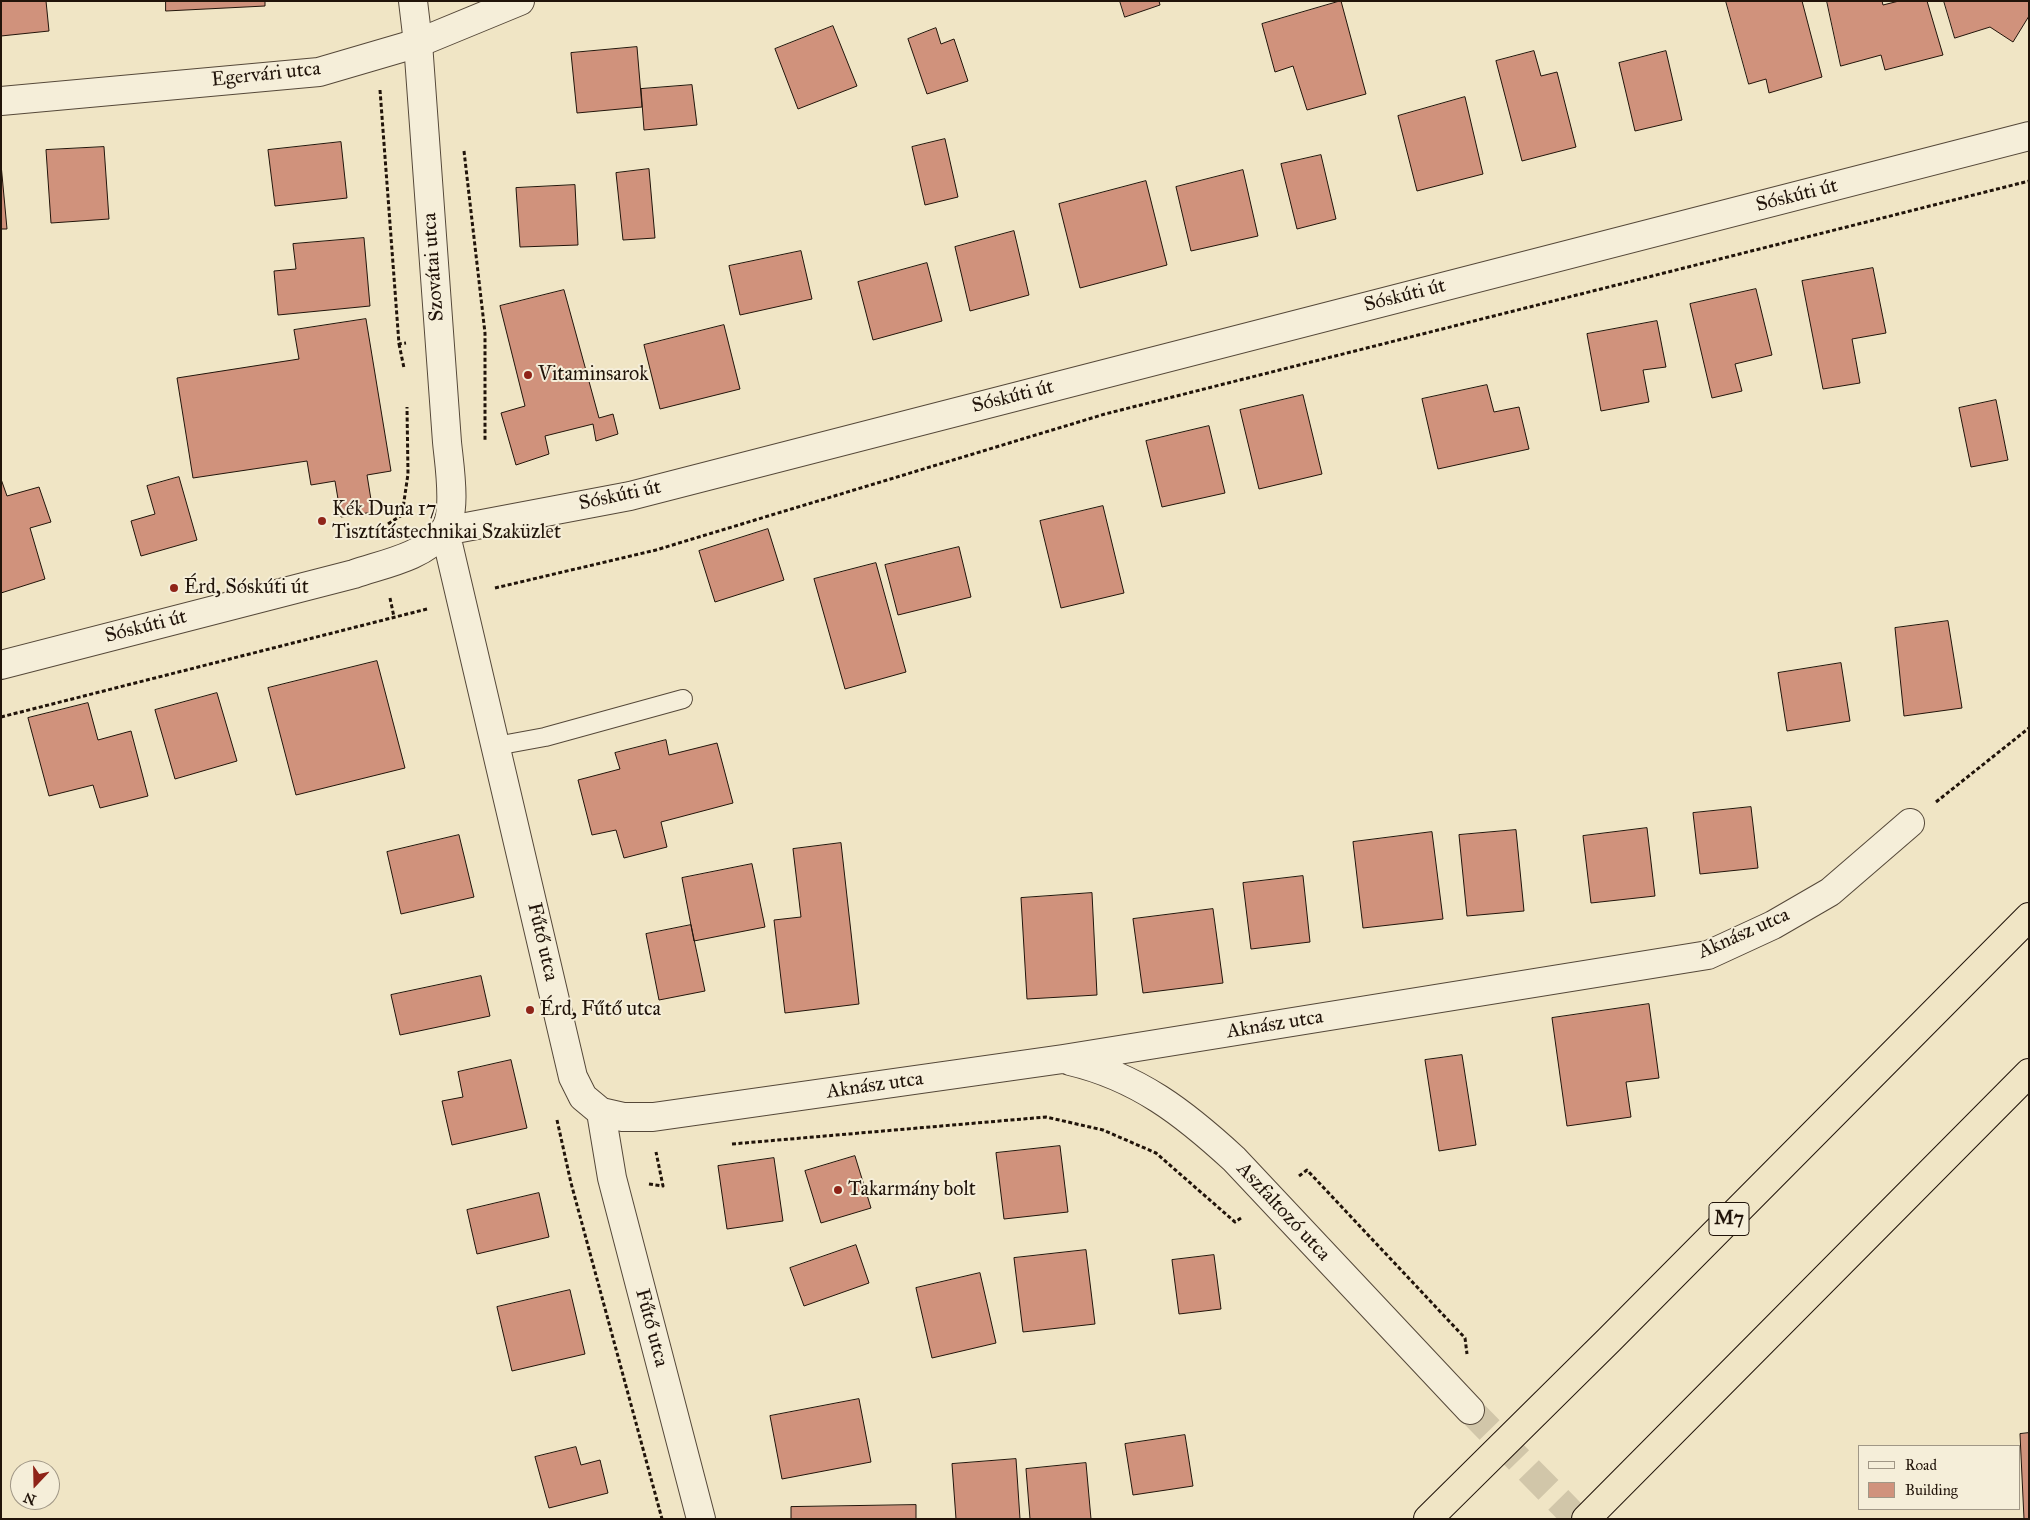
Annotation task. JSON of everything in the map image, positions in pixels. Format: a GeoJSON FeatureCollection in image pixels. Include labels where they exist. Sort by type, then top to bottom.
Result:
{"type":"FeatureCollection","features":[{"type":"Feature","properties":{"kind":"highway","name":"M7"},"geometry":{"type":"LineString","coordinates":[[1428,1519],[1616,1333],[2029,917]]}},
{"type":"Feature","properties":{"kind":"highway"},"geometry":{"type":"LineString","coordinates":[[1586,1519],[2029,1073]]}},
{"type":"Feature","properties":{"kind":"street","name":"Szovátai utca"},"geometry":{"type":"LineString","coordinates":[[413,1],[418,43],[446,433],[452,488],[451,509],[445,531]]}},
{"type":"Feature","properties":{"kind":"street","name":"Egervári utca"},"geometry":{"type":"LineString","coordinates":[[1,101],[319,72],[418,43],[520,1]]}},
{"type":"Feature","properties":{"kind":"street","name":"Sóskúti út"},"geometry":{"type":"LineString","coordinates":[[1,665],[354,574],[412,554],[427,546],[445,531],[630,496],[2029,136]]}},
{"type":"Feature","properties":{"kind":"street","name":"Fűtő utca"},"geometry":{"type":"LineString","coordinates":[[445,531],[573,1077],[583,1097],[601,1112],[612,1178],[701,1519]]}},
{"type":"Feature","properties":{"kind":"street","name":"Aknász utca"},"geometry":{"type":"LineString","coordinates":[[601,1112],[623,1117],[652,1117],[1063,1059],[1708,955],[1773,925],[1830,892],[1910,823]]}},
{"type":"Feature","properties":{"kind":"street","name":"Aszfaltozó utca"},"geometry":{"type":"LineString","coordinates":[[1063,1059],[1098,1067],[1129,1080],[1196,1124],[1234,1160],[1470,1410]]}},
{"type":"Feature","properties":{"kind":"lane"},"geometry":{"type":"LineString","coordinates":[[496,746],[545,737],[683,699]]}},
{"type":"Feature","properties":{"kind":"path"},"geometry":{"type":"LineString","coordinates":[[463,144],[485,333],[485,448]]}},
{"type":"Feature","properties":{"kind":"path"},"geometry":{"type":"LineString","coordinates":[[1,718],[394,617],[492,589],[656,550],[1105,414],[2029,181]]}},
{"type":"Feature","properties":{"kind":"path"},"geometry":{"type":"LineString","coordinates":[[399,344],[406,376]]}},
{"type":"Feature","properties":{"kind":"path"},"geometry":{"type":"LineString","coordinates":[[394,617],[383,564],[380,529],[402,515],[408,474],[407,406]]}},
{"type":"Feature","properties":{"kind":"path"},"geometry":{"type":"LineString","coordinates":[[428,608],[430,618]]}},
{"type":"Feature","properties":{"kind":"path"},"geometry":{"type":"LineString","coordinates":[[1910,823],[2029,728]]}},
{"type":"Feature","properties":{"kind":"path"},"geometry":{"type":"LineString","coordinates":[[555,1115],[571,1182],[662,1519]]}},
{"type":"Feature","properties":{"kind":"path"},"geometry":{"type":"LineString","coordinates":[[723,1145],[1046,1118],[1103,1130],[1156,1153],[1235,1222],[1307,1170],[1465,1338],[1467,1359]]}},
{"type":"Feature","properties":{"kind":"path"},"geometry":{"type":"LineString","coordinates":[[571,1182],[612,1178],[663,1186],[655,1150],[665,1150]]}},
{"type":"Feature","properties":{"kind":"building"},"geometry":{"type":"Polygon","coordinates":[[[1,1],[46,1],[49,31],[1,36],[1,1]]]}},
{"type":"Feature","properties":{"kind":"building"},"geometry":{"type":"Polygon","coordinates":[[[166,1],[265,1],[265,6],[166,11],[166,1]]]}},
{"type":"Feature","properties":{"kind":"building"},"geometry":{"type":"Polygon","coordinates":[[[1120,1],[1159,1],[1160,5],[1125,17],[1120,1]]]}},
{"type":"Feature","properties":{"kind":"building"},"geometry":{"type":"Polygon","coordinates":[[[1341,1],[1366,94],[1307,110],[1293,66],[1275,72],[1262,24],[1341,1]]]}},
{"type":"Feature","properties":{"kind":"building"},"geometry":{"type":"Polygon","coordinates":[[[1726,1],[1802,1],[1822,77],[1769,93],[1766,79],[1749,84],[1726,1]]]}},
{"type":"Feature","properties":{"kind":"building"},"geometry":{"type":"Polygon","coordinates":[[[1827,1],[1882,1],[1883,5],[1899,1],[1927,1],[1943,55],[1885,70],[1881,55],[1841,66],[1827,1]]]}},
{"type":"Feature","properties":{"kind":"building"},"geometry":{"type":"Polygon","coordinates":[[[1944,1],[2029,1],[2029,16],[2013,42],[1990,27],[1955,38],[1944,1]]]}},
{"type":"Feature","properties":{"kind":"building"},"geometry":{"type":"Polygon","coordinates":[[[833,26],[857,86],[798,109],[775,49],[833,26]]]}},
{"type":"Feature","properties":{"kind":"building"},"geometry":{"type":"Polygon","coordinates":[[[936,28],[941,44],[954,39],[968,81],[927,94],[908,39],[936,28]]]}},
{"type":"Feature","properties":{"kind":"building"},"geometry":{"type":"Polygon","coordinates":[[[637,47],[642,107],[577,113],[571,53],[637,47]]]}},
{"type":"Feature","properties":{"kind":"building"},"geometry":{"type":"Polygon","coordinates":[[[1534,51],[1541,76],[1557,72],[1576,147],[1522,161],[1496,61],[1534,51]]]}},
{"type":"Feature","properties":{"kind":"building"},"geometry":{"type":"Polygon","coordinates":[[[1666,51],[1682,120],[1635,131],[1619,63],[1666,51]]]}},
{"type":"Feature","properties":{"kind":"building"},"geometry":{"type":"Polygon","coordinates":[[[692,85],[697,125],[644,130],[641,89],[692,85]]]}},
{"type":"Feature","properties":{"kind":"building"},"geometry":{"type":"Polygon","coordinates":[[[1465,97],[1483,174],[1417,191],[1398,116],[1465,97]]]}},
{"type":"Feature","properties":{"kind":"building"},"geometry":{"type":"Polygon","coordinates":[[[945,139],[958,197],[925,205],[912,147],[945,139]]]}},
{"type":"Feature","properties":{"kind":"building"},"geometry":{"type":"Polygon","coordinates":[[[341,142],[347,198],[275,206],[268,150],[341,142]]]}},
{"type":"Feature","properties":{"kind":"building"},"geometry":{"type":"Polygon","coordinates":[[[104,147],[109,219],[51,223],[46,150],[104,147]]]}},
{"type":"Feature","properties":{"kind":"building"},"geometry":{"type":"Polygon","coordinates":[[[1321,155],[1336,219],[1297,229],[1281,164],[1321,155]]]}},
{"type":"Feature","properties":{"kind":"building"},"geometry":{"type":"Polygon","coordinates":[[[1,164],[7,229],[1,229],[1,164]]]}},
{"type":"Feature","properties":{"kind":"building"},"geometry":{"type":"Polygon","coordinates":[[[649,169],[655,238],[623,240],[616,173],[649,169]]]}},
{"type":"Feature","properties":{"kind":"building"},"geometry":{"type":"Polygon","coordinates":[[[1243,170],[1258,236],[1191,251],[1176,187],[1243,170]]]}},
{"type":"Feature","properties":{"kind":"building"},"geometry":{"type":"Polygon","coordinates":[[[1146,181],[1167,265],[1080,288],[1059,204],[1146,181]]]}},
{"type":"Feature","properties":{"kind":"building"},"geometry":{"type":"Polygon","coordinates":[[[575,185],[578,245],[520,247],[516,188],[575,185]]]}},
{"type":"Feature","properties":{"kind":"building"},"geometry":{"type":"Polygon","coordinates":[[[1014,231],[1029,295],[970,311],[955,247],[1014,231]]]}},
{"type":"Feature","properties":{"kind":"building"},"geometry":{"type":"Polygon","coordinates":[[[364,238],[370,306],[278,315],[274,271],[296,269],[293,244],[364,238]]]}},
{"type":"Feature","properties":{"kind":"building"},"geometry":{"type":"Polygon","coordinates":[[[801,251],[812,299],[740,315],[729,266],[801,251]]]}},
{"type":"Feature","properties":{"kind":"building"},"geometry":{"type":"Polygon","coordinates":[[[927,263],[942,321],[873,340],[858,282],[927,263]]]}},
{"type":"Feature","properties":{"kind":"building"},"geometry":{"type":"Polygon","coordinates":[[[1873,268],[1886,333],[1852,339],[1860,383],[1823,389],[1802,281],[1873,268]]]}},
{"type":"Feature","properties":{"kind":"building"},"geometry":{"type":"Polygon","coordinates":[[[1756,289],[1772,355],[1735,364],[1742,391],[1712,398],[1690,304],[1756,289]]]}},
{"type":"Feature","properties":{"kind":"building"},"geometry":{"type":"Polygon","coordinates":[[[564,290],[599,418],[613,414],[618,434],[596,441],[593,424],[545,436],[549,454],[516,465],[501,413],[525,406],[500,306],[564,290]]]}},
{"type":"Feature","properties":{"kind":"building"},"geometry":{"type":"Polygon","coordinates":[[[366,319],[391,471],[367,475],[373,512],[341,517],[335,481],[311,485],[307,461],[193,478],[177,378],[299,359],[294,330],[366,319]]]}},
{"type":"Feature","properties":{"kind":"building"},"geometry":{"type":"Polygon","coordinates":[[[1657,321],[1666,367],[1643,370],[1649,402],[1601,411],[1587,334],[1657,321]]]}},
{"type":"Feature","properties":{"kind":"building"},"geometry":{"type":"Polygon","coordinates":[[[724,325],[740,389],[660,409],[644,345],[724,325]]]}},
{"type":"Feature","properties":{"kind":"building"},"geometry":{"type":"Polygon","coordinates":[[[1487,385],[1494,412],[1519,407],[1529,449],[1438,469],[1422,399],[1487,385]]]}},
{"type":"Feature","properties":{"kind":"building"},"geometry":{"type":"Polygon","coordinates":[[[1303,395],[1322,474],[1259,489],[1240,410],[1303,395]]]}},
{"type":"Feature","properties":{"kind":"building"},"geometry":{"type":"Polygon","coordinates":[[[1996,400],[2008,460],[1971,467],[1959,408],[1996,400]]]}},
{"type":"Feature","properties":{"kind":"building"},"geometry":{"type":"Polygon","coordinates":[[[1209,426],[1225,493],[1162,507],[1146,441],[1209,426]]]}},
{"type":"Feature","properties":{"kind":"building"},"geometry":{"type":"Polygon","coordinates":[[[179,477],[197,540],[141,556],[131,521],[155,514],[147,486],[179,477]]]}},
{"type":"Feature","properties":{"kind":"building"},"geometry":{"type":"Polygon","coordinates":[[[1,479],[7,496],[39,487],[51,522],[30,528],[45,579],[1,593],[1,479]]]}},
{"type":"Feature","properties":{"kind":"building"},"geometry":{"type":"Polygon","coordinates":[[[1103,506],[1124,593],[1061,608],[1040,521],[1103,506]]]}},
{"type":"Feature","properties":{"kind":"building"},"geometry":{"type":"Polygon","coordinates":[[[768,529],[784,580],[715,602],[699,551],[768,529]]]}},
{"type":"Feature","properties":{"kind":"building"},"geometry":{"type":"Polygon","coordinates":[[[959,547],[971,597],[898,615],[885,565],[959,547]]]}},
{"type":"Feature","properties":{"kind":"building"},"geometry":{"type":"Polygon","coordinates":[[[876,563],[906,672],[845,689],[814,579],[876,563]]]}},
{"type":"Feature","properties":{"kind":"building"},"geometry":{"type":"Polygon","coordinates":[[[1948,621],[1962,708],[1904,716],[1895,628],[1948,621]]]}},
{"type":"Feature","properties":{"kind":"building"},"geometry":{"type":"Polygon","coordinates":[[[377,661],[405,768],[296,795],[268,688],[377,661]]]}},
{"type":"Feature","properties":{"kind":"building"},"geometry":{"type":"Polygon","coordinates":[[[1841,663],[1850,721],[1787,731],[1778,673],[1841,663]]]}},
{"type":"Feature","properties":{"kind":"building"},"geometry":{"type":"Polygon","coordinates":[[[217,693],[237,761],[175,779],[155,710],[217,693]]]}},
{"type":"Feature","properties":{"kind":"building"},"geometry":{"type":"Polygon","coordinates":[[[88,703],[98,740],[131,731],[148,796],[100,808],[93,785],[49,796],[28,718],[88,703]]]}},
{"type":"Feature","properties":{"kind":"building"},"geometry":{"type":"Polygon","coordinates":[[[666,740],[669,755],[717,743],[733,803],[661,822],[667,847],[624,858],[616,830],[592,835],[578,780],[620,769],[615,753],[666,740]]]}},
{"type":"Feature","properties":{"kind":"building"},"geometry":{"type":"Polygon","coordinates":[[[1751,807],[1758,868],[1700,874],[1693,813],[1751,807]]]}},
{"type":"Feature","properties":{"kind":"building"},"geometry":{"type":"Polygon","coordinates":[[[1647,828],[1655,896],[1591,903],[1583,836],[1647,828]]]}},
{"type":"Feature","properties":{"kind":"building"},"geometry":{"type":"Polygon","coordinates":[[[1516,830],[1524,911],[1467,916],[1459,835],[1516,830]]]}},
{"type":"Feature","properties":{"kind":"building"},"geometry":{"type":"Polygon","coordinates":[[[1432,832],[1443,919],[1363,928],[1353,842],[1432,832]]]}},
{"type":"Feature","properties":{"kind":"building"},"geometry":{"type":"Polygon","coordinates":[[[459,835],[474,897],[401,914],[387,852],[459,835]]]}},
{"type":"Feature","properties":{"kind":"building"},"geometry":{"type":"Polygon","coordinates":[[[841,843],[859,1004],[785,1013],[774,920],[801,917],[793,849],[841,843]]]}},
{"type":"Feature","properties":{"kind":"building"},"geometry":{"type":"Polygon","coordinates":[[[752,864],[765,927],[694,941],[682,878],[752,864]]]}},
{"type":"Feature","properties":{"kind":"building"},"geometry":{"type":"Polygon","coordinates":[[[1303,876],[1310,942],[1251,949],[1243,883],[1303,876]]]}},
{"type":"Feature","properties":{"kind":"building"},"geometry":{"type":"Polygon","coordinates":[[[1092,893],[1097,995],[1027,999],[1021,898],[1092,893]]]}},
{"type":"Feature","properties":{"kind":"building"},"geometry":{"type":"Polygon","coordinates":[[[1213,909],[1223,983],[1143,993],[1133,919],[1213,909]]]}},
{"type":"Feature","properties":{"kind":"building"},"geometry":{"type":"Polygon","coordinates":[[[691,925],[705,991],[659,1000],[646,934],[691,925]]]}},
{"type":"Feature","properties":{"kind":"building"},"geometry":{"type":"Polygon","coordinates":[[[481,976],[490,1016],[400,1035],[391,995],[481,976]]]}},
{"type":"Feature","properties":{"kind":"building"},"geometry":{"type":"Polygon","coordinates":[[[1649,1004],[1659,1078],[1626,1082],[1631,1117],[1567,1126],[1552,1018],[1649,1004]]]}},
{"type":"Feature","properties":{"kind":"building"},"geometry":{"type":"Polygon","coordinates":[[[1462,1055],[1476,1145],[1439,1151],[1425,1060],[1462,1055]]]}},
{"type":"Feature","properties":{"kind":"building"},"geometry":{"type":"Polygon","coordinates":[[[511,1060],[527,1128],[452,1145],[442,1101],[463,1097],[458,1072],[511,1060]]]}},
{"type":"Feature","properties":{"kind":"building"},"geometry":{"type":"Polygon","coordinates":[[[1060,1146],[1068,1212],[1004,1219],[996,1153],[1060,1146]]]}},
{"type":"Feature","properties":{"kind":"building","name":"Takarmány bolt"},"geometry":{"type":"Polygon","coordinates":[[[855,1156],[871,1208],[821,1223],[805,1171],[855,1156]]]}},
{"type":"Feature","properties":{"kind":"building"},"geometry":{"type":"Polygon","coordinates":[[[774,1158],[783,1221],[727,1229],[718,1166],[774,1158]]]}},
{"type":"Feature","properties":{"kind":"building"},"geometry":{"type":"Polygon","coordinates":[[[539,1193],[549,1237],[477,1254],[467,1210],[539,1193]]]}},
{"type":"Feature","properties":{"kind":"building"},"geometry":{"type":"Polygon","coordinates":[[[856,1245],[869,1283],[804,1306],[790,1268],[856,1245]]]}},
{"type":"Feature","properties":{"kind":"building"},"geometry":{"type":"Polygon","coordinates":[[[1086,1250],[1095,1324],[1023,1332],[1014,1258],[1086,1250]]]}},
{"type":"Feature","properties":{"kind":"building"},"geometry":{"type":"Polygon","coordinates":[[[1214,1255],[1221,1309],[1179,1314],[1172,1260],[1214,1255]]]}},
{"type":"Feature","properties":{"kind":"building"},"geometry":{"type":"Polygon","coordinates":[[[980,1273],[996,1343],[932,1358],[916,1288],[980,1273]]]}},
{"type":"Feature","properties":{"kind":"building"},"geometry":{"type":"Polygon","coordinates":[[[570,1290],[585,1354],[512,1371],[497,1307],[570,1290]]]}},
{"type":"Feature","properties":{"kind":"building"},"geometry":{"type":"Polygon","coordinates":[[[859,1399],[871,1462],[782,1479],[770,1416],[859,1399]]]}},
{"type":"Feature","properties":{"kind":"building"},"geometry":{"type":"Polygon","coordinates":[[[2029,1433],[2029,1519],[2024,1519],[2020,1434],[2029,1433]]]}},
{"type":"Feature","properties":{"kind":"building"},"geometry":{"type":"Polygon","coordinates":[[[1185,1435],[1193,1486],[1133,1495],[1125,1444],[1185,1435]]]}},
{"type":"Feature","properties":{"kind":"building"},"geometry":{"type":"Polygon","coordinates":[[[576,1447],[581,1465],[600,1460],[608,1493],[549,1508],[535,1457],[576,1447]]]}},
{"type":"Feature","properties":{"kind":"building"},"geometry":{"type":"Polygon","coordinates":[[[1016,1459],[1020,1519],[956,1519],[952,1464],[1016,1459]]]}},
{"type":"Feature","properties":{"kind":"building"},"geometry":{"type":"Polygon","coordinates":[[[1086,1463],[1091,1519],[1030,1519],[1026,1469],[1086,1463]]]}},
{"type":"Feature","properties":{"kind":"building"},"geometry":{"type":"Polygon","coordinates":[[[916,1505],[916,1519],[791,1519],[791,1507],[916,1505]]]}},
{"type":"Feature","properties":{"kind":"tunnel"},"geometry":{"type":"LineString","coordinates":[[1470,1410],[1577,1519]]}},
{"type":"Feature","properties":{"kind":"place","name":"Vitaminsarok"},"geometry":{"type":"Point","coordinates":[528,375]}},
{"type":"Feature","properties":{"kind":"place","name":"Kék Duna 17 Tisztítástechnikai Szaküzlet"},"geometry":{"type":"Point","coordinates":[322,521]}},
{"type":"Feature","properties":{"kind":"place","name":"Érd, Sóskúti út"},"geometry":{"type":"Point","coordinates":[174,588]}},
{"type":"Feature","properties":{"kind":"place","name":"Érd, Fűtő utca"},"geometry":{"type":"Point","coordinates":[530,1010]}},
{"type":"Feature","properties":{"kind":"place","name":"Takarmány bolt"},"geometry":{"type":"Point","coordinates":[838,1190]}}]}
